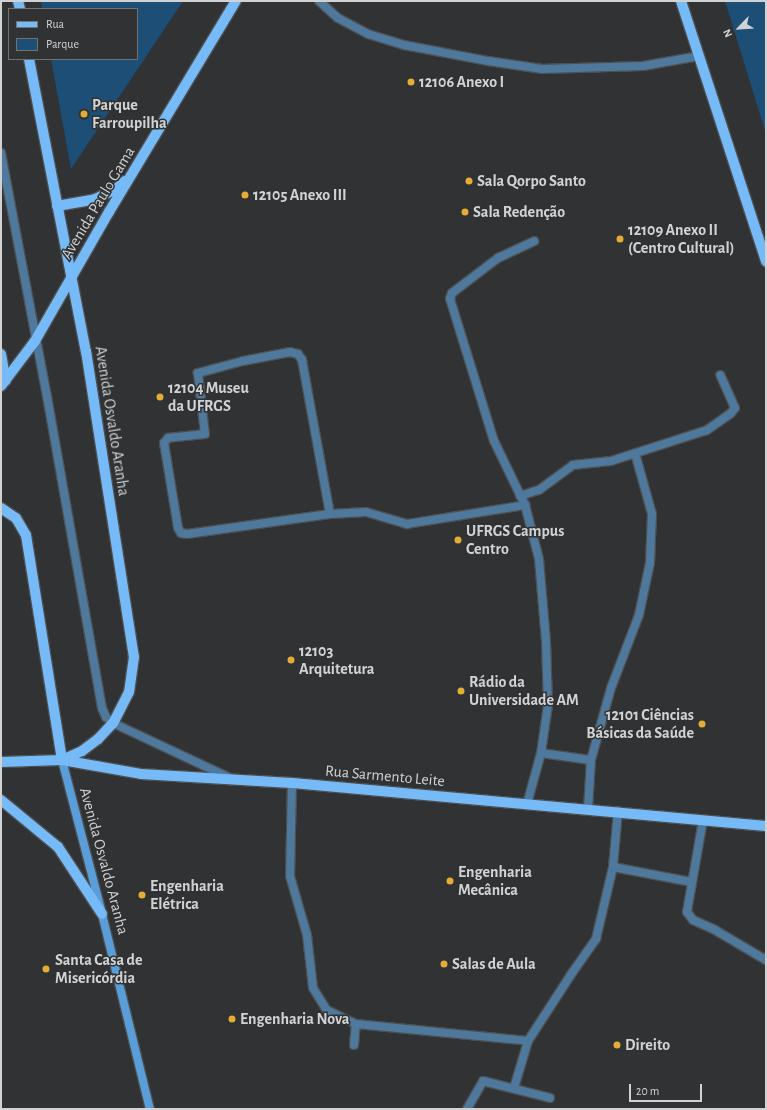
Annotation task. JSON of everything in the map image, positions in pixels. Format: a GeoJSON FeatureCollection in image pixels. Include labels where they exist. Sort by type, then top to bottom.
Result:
{"type":"FeatureCollection","features":[{"type":"Feature","properties":{"kind":"main road","name":"Avenida Paulo Gama"},"geometry":{"type":"LineString","coordinates":[[3,384],[35,341],[130,177],[236,1]]}},
{"type":"Feature","properties":{"kind":"main road"},"geometry":{"type":"LineString","coordinates":[[681,1],[766,261]]}},
{"type":"Feature","properties":{"kind":"main road","name":"Avenida Osvaldo Aranha"},"geometry":{"type":"LineString","coordinates":[[1,508],[16,518],[26,535],[62,760],[82,751],[98,740],[113,723],[129,692],[134,657],[87,359],[29,60]]}},
{"type":"Feature","properties":{"kind":"main road"},"geometry":{"type":"LineString","coordinates":[[58,206],[95,199],[116,188],[130,177]]}},
{"type":"Feature","properties":{"kind":"main road"},"geometry":{"type":"LineString","coordinates":[[1,354],[3,384]]}},
{"type":"Feature","properties":{"kind":"main road","name":"Rua Sarmento Leite"},"geometry":{"type":"LineString","coordinates":[[1,762],[62,760],[141,774],[292,783],[618,811],[766,826]]}},
{"type":"Feature","properties":{"kind":"main road"},"geometry":{"type":"LineString","coordinates":[[1,800],[58,847],[102,914]]}},
{"type":"Feature","properties":{"kind":"street","name":"Avenida Osvaldo Aranha"},"geometry":{"type":"LineString","coordinates":[[62,760],[150,1109]]}},
{"type":"Feature","properties":{"kind":"lane"},"geometry":{"type":"LineString","coordinates":[[319,1],[338,18],[368,34],[404,45],[527,67],[542,69],[596,69],[643,66],[699,56]]}},
{"type":"Feature","properties":{"kind":"lane"},"geometry":{"type":"LineString","coordinates":[[1,152],[35,341],[47,396],[102,708],[106,717],[113,723],[230,779]]}},
{"type":"Feature","properties":{"kind":"lane"},"geometry":{"type":"LineString","coordinates":[[527,804],[541,753],[548,705],[546,641],[539,558],[525,505],[494,441],[450,299],[452,293],[498,258],[534,240]]}},
{"type":"Feature","properties":{"kind":"lane"},"geometry":{"type":"LineString","coordinates":[[330,514],[302,360],[298,354],[290,352],[244,361],[198,373],[205,434],[168,438],[164,443],[178,528],[181,533],[187,534],[330,514],[366,512],[407,524],[525,505]]}},
{"type":"Feature","properties":{"kind":"lane"},"geometry":{"type":"LineString","coordinates":[[520,496],[539,490],[573,465],[611,462],[707,430],[731,413],[735,408],[720,375]]}},
{"type":"Feature","properties":{"kind":"lane"},"geometry":{"type":"LineString","coordinates":[[588,809],[591,760],[611,688],[639,615],[650,563],[652,514],[635,453]]}},
{"type":"Feature","properties":{"kind":"lane"},"geometry":{"type":"LineString","coordinates":[[541,753],[591,760]]}},
{"type":"Feature","properties":{"kind":"lane"},"geometry":{"type":"LineString","coordinates":[[292,783],[290,876],[307,935],[313,988],[327,1010],[356,1024],[528,1041]]}},
{"type":"Feature","properties":{"kind":"lane"},"geometry":{"type":"LineString","coordinates":[[514,1088],[528,1041],[596,939],[613,867],[618,811]]}},
{"type":"Feature","properties":{"kind":"lane"},"geometry":{"type":"LineString","coordinates":[[703,820],[687,912],[693,920],[766,960]]}},
{"type":"Feature","properties":{"kind":"lane"},"geometry":{"type":"LineString","coordinates":[[613,867],[692,882]]}},
{"type":"Feature","properties":{"kind":"lane"},"geometry":{"type":"LineString","coordinates":[[354,1045],[356,1024]]}},
{"type":"Feature","properties":{"kind":"lane"},"geometry":{"type":"LineString","coordinates":[[467,1109],[482,1081],[550,1098]]}},
{"type":"Feature","properties":{"kind":"green space","name":"Parque Farroupilha"},"geometry":{"type":"Polygon","coordinates":[[[41,1],[183,1],[71,169],[51,60],[138,60],[138,8],[42,8],[41,1]]]}},
{"type":"Feature","properties":{"kind":"green space"},"geometry":{"type":"Polygon","coordinates":[[[725,1],[766,1],[766,134],[725,1]]]}},
{"type":"Feature","properties":{"kind":"place","name":"12106 Anexo I"},"geometry":{"type":"Point","coordinates":[411,82]}},
{"type":"Feature","properties":{"kind":"place","name":"Parque Farroupilha"},"geometry":{"type":"Point","coordinates":[84,114]}},
{"type":"Feature","properties":{"kind":"place","name":"Sala Qorpo Santo"},"geometry":{"type":"Point","coordinates":[469,181]}},
{"type":"Feature","properties":{"kind":"place","name":"12105 Anexo III"},"geometry":{"type":"Point","coordinates":[245,195]}},
{"type":"Feature","properties":{"kind":"place","name":"Sala Redenção"},"geometry":{"type":"Point","coordinates":[465,212]}},
{"type":"Feature","properties":{"kind":"place","name":"12109 Anexo II (Centro Cultural)"},"geometry":{"type":"Point","coordinates":[620,239]}},
{"type":"Feature","properties":{"kind":"place","name":"12104 Museu da UFRGS"},"geometry":{"type":"Point","coordinates":[160,397]}},
{"type":"Feature","properties":{"kind":"place","name":"UFRGS Campus Centro"},"geometry":{"type":"Point","coordinates":[458,540]}},
{"type":"Feature","properties":{"kind":"place","name":"12103 Arquitetura"},"geometry":{"type":"Point","coordinates":[291,660]}},
{"type":"Feature","properties":{"kind":"place","name":"Rádio da Universidade AM"},"geometry":{"type":"Point","coordinates":[461,691]}},
{"type":"Feature","properties":{"kind":"place","name":"12101 Ciências Básicas da Saúde"},"geometry":{"type":"Point","coordinates":[702,724]}},
{"type":"Feature","properties":{"kind":"place","name":"Engenharia Mecânica"},"geometry":{"type":"Point","coordinates":[450,881]}},
{"type":"Feature","properties":{"kind":"place","name":"Engenharia Elétrica"},"geometry":{"type":"Point","coordinates":[142,895]}},
{"type":"Feature","properties":{"kind":"place","name":"Salas de Aula"},"geometry":{"type":"Point","coordinates":[444,964]}},
{"type":"Feature","properties":{"kind":"place","name":"Santa Casa de Misericórdia"},"geometry":{"type":"Point","coordinates":[46,969]}},
{"type":"Feature","properties":{"kind":"place","name":"Engenharia Nova"},"geometry":{"type":"Point","coordinates":[232,1019]}},
{"type":"Feature","properties":{"kind":"place","name":"Direito"},"geometry":{"type":"Point","coordinates":[617,1045]}}]}
